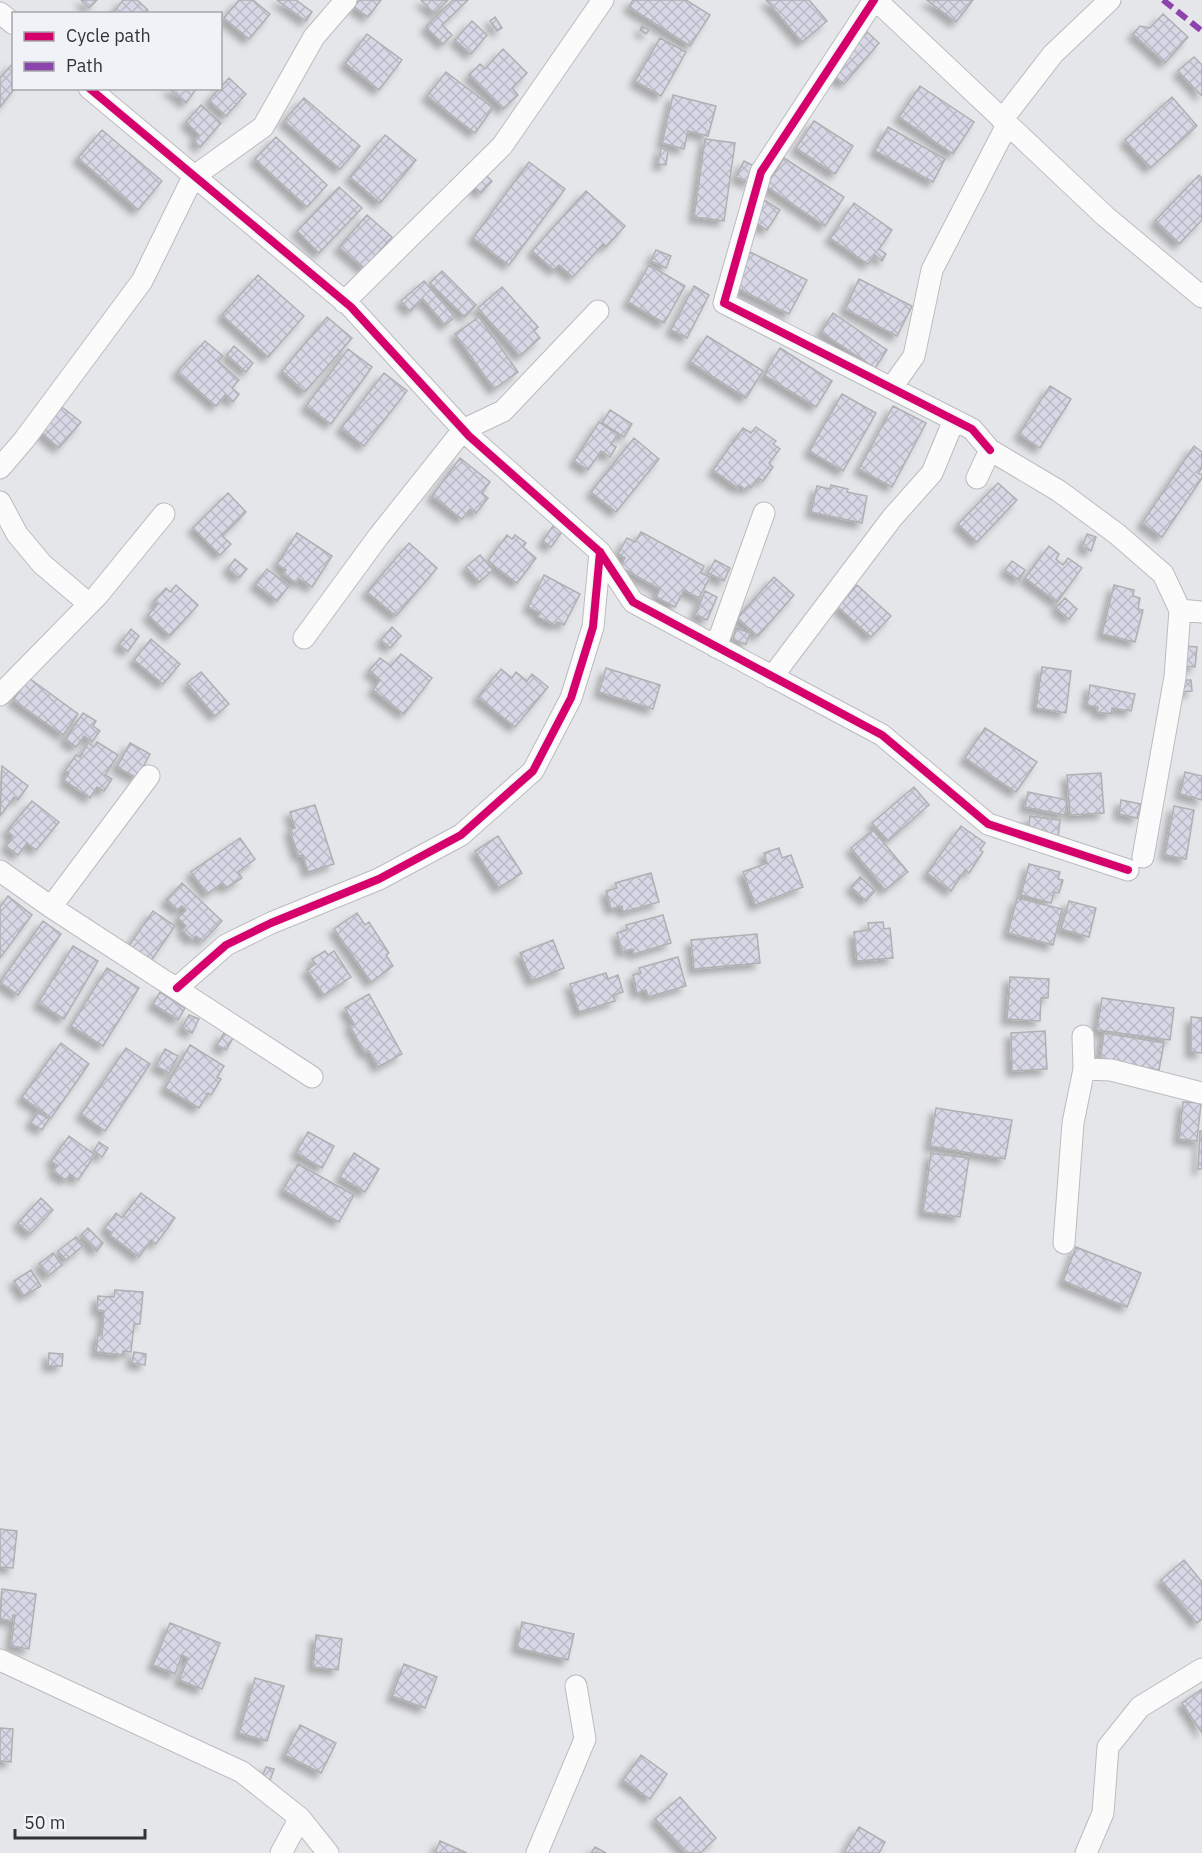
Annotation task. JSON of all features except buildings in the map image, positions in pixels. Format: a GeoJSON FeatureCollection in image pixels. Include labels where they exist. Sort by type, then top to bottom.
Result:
{"type":"FeatureCollection","features":[{"type":"Feature","properties":{"kind":"street"},"geometry":{"type":"LineString","coordinates":[[0,468],[24,440],[142,281],[193,177],[263,127],[314,37],[346,0]]}},
{"type":"Feature","properties":{"kind":"street"},"geometry":{"type":"LineString","coordinates":[[344,302],[502,146],[603,0]]}},
{"type":"Feature","properties":{"kind":"street"},"geometry":{"type":"LineString","coordinates":[[91,90],[344,302],[463,430],[600,552],[633,602],[882,735],[988,824],[1135,863],[1174,677],[1180,610],[1163,574],[1117,534],[1059,491],[990,450],[972,429],[724,303],[761,172],[875,0],[1105,216],[1202,297]]}},
{"type":"Feature","properties":{"kind":"street"},"geometry":{"type":"LineString","coordinates":[[892,387],[914,356],[932,270],[1004,122],[1053,54],[1110,0]]}},
{"type":"Feature","properties":{"kind":"street"},"geometry":{"type":"LineString","coordinates":[[0,13],[12,22]]}},
{"type":"Feature","properties":{"kind":"street"},"geometry":{"type":"LineString","coordinates":[[304,638],[378,537],[463,430],[503,411],[598,311]]}},
{"type":"Feature","properties":{"kind":"street"},"geometry":{"type":"LineString","coordinates":[[772,677],[892,518],[932,473],[954,420]]}},
{"type":"Feature","properties":{"kind":"street"},"geometry":{"type":"LineString","coordinates":[[977,478],[990,450]]}},
{"type":"Feature","properties":{"kind":"street"},"geometry":{"type":"LineString","coordinates":[[0,502],[17,534],[42,564],[89,604]]}},
{"type":"Feature","properties":{"kind":"street"},"geometry":{"type":"LineString","coordinates":[[716,647],[764,513]]}},
{"type":"Feature","properties":{"kind":"street"},"geometry":{"type":"LineString","coordinates":[[0,695],[89,604],[164,514]]}},
{"type":"Feature","properties":{"kind":"street"},"geometry":{"type":"LineString","coordinates":[[177,988],[226,945],[271,923],[379,879],[461,835],[533,771],[571,698],[593,627],[600,552]]}},
{"type":"Feature","properties":{"kind":"street"},"geometry":{"type":"LineString","coordinates":[[1180,610],[1202,612]]}},
{"type":"Feature","properties":{"kind":"street"},"geometry":{"type":"LineString","coordinates":[[51,907],[149,776]]}},
{"type":"Feature","properties":{"kind":"street"},"geometry":{"type":"LineString","coordinates":[[0,871],[51,907],[312,1077]]}},
{"type":"Feature","properties":{"kind":"street"},"geometry":{"type":"LineString","coordinates":[[1064,1243],[1073,1122],[1084,1069],[1083,1036]]}},
{"type":"Feature","properties":{"kind":"street"},"geometry":{"type":"LineString","coordinates":[[1084,1069],[1111,1070],[1202,1093]]}},
{"type":"Feature","properties":{"kind":"street"},"geometry":{"type":"LineString","coordinates":[[0,1660],[242,1772],[300,1818],[328,1853]]}},
{"type":"Feature","properties":{"kind":"street"},"geometry":{"type":"LineString","coordinates":[[1086,1853],[1103,1813],[1108,1747],[1140,1707],[1202,1669]]}},
{"type":"Feature","properties":{"kind":"street"},"geometry":{"type":"LineString","coordinates":[[537,1853],[585,1738],[576,1686]]}},
{"type":"Feature","properties":{"kind":"street"},"geometry":{"type":"LineString","coordinates":[[281,1853],[300,1818]]}},
{"type":"Feature","properties":{"kind":"marked path"},"geometry":{"type":"LineString","coordinates":[[1163,0],[1202,31]]}},
{"type":"Feature","properties":{"kind":"cycle path"},"geometry":{"type":"LineString","coordinates":[[874,0],[761,172],[724,303],[972,429],[990,450]]}},
{"type":"Feature","properties":{"kind":"cycle path"},"geometry":{"type":"LineString","coordinates":[[91,90],[351,307],[469,436],[600,552],[633,602],[882,735],[988,824],[1128,870]]}},
{"type":"Feature","properties":{"kind":"cycle path"},"geometry":{"type":"LineString","coordinates":[[177,988],[226,945],[271,923],[379,879],[461,835],[533,771],[571,698],[593,627],[600,552]]}}]}
